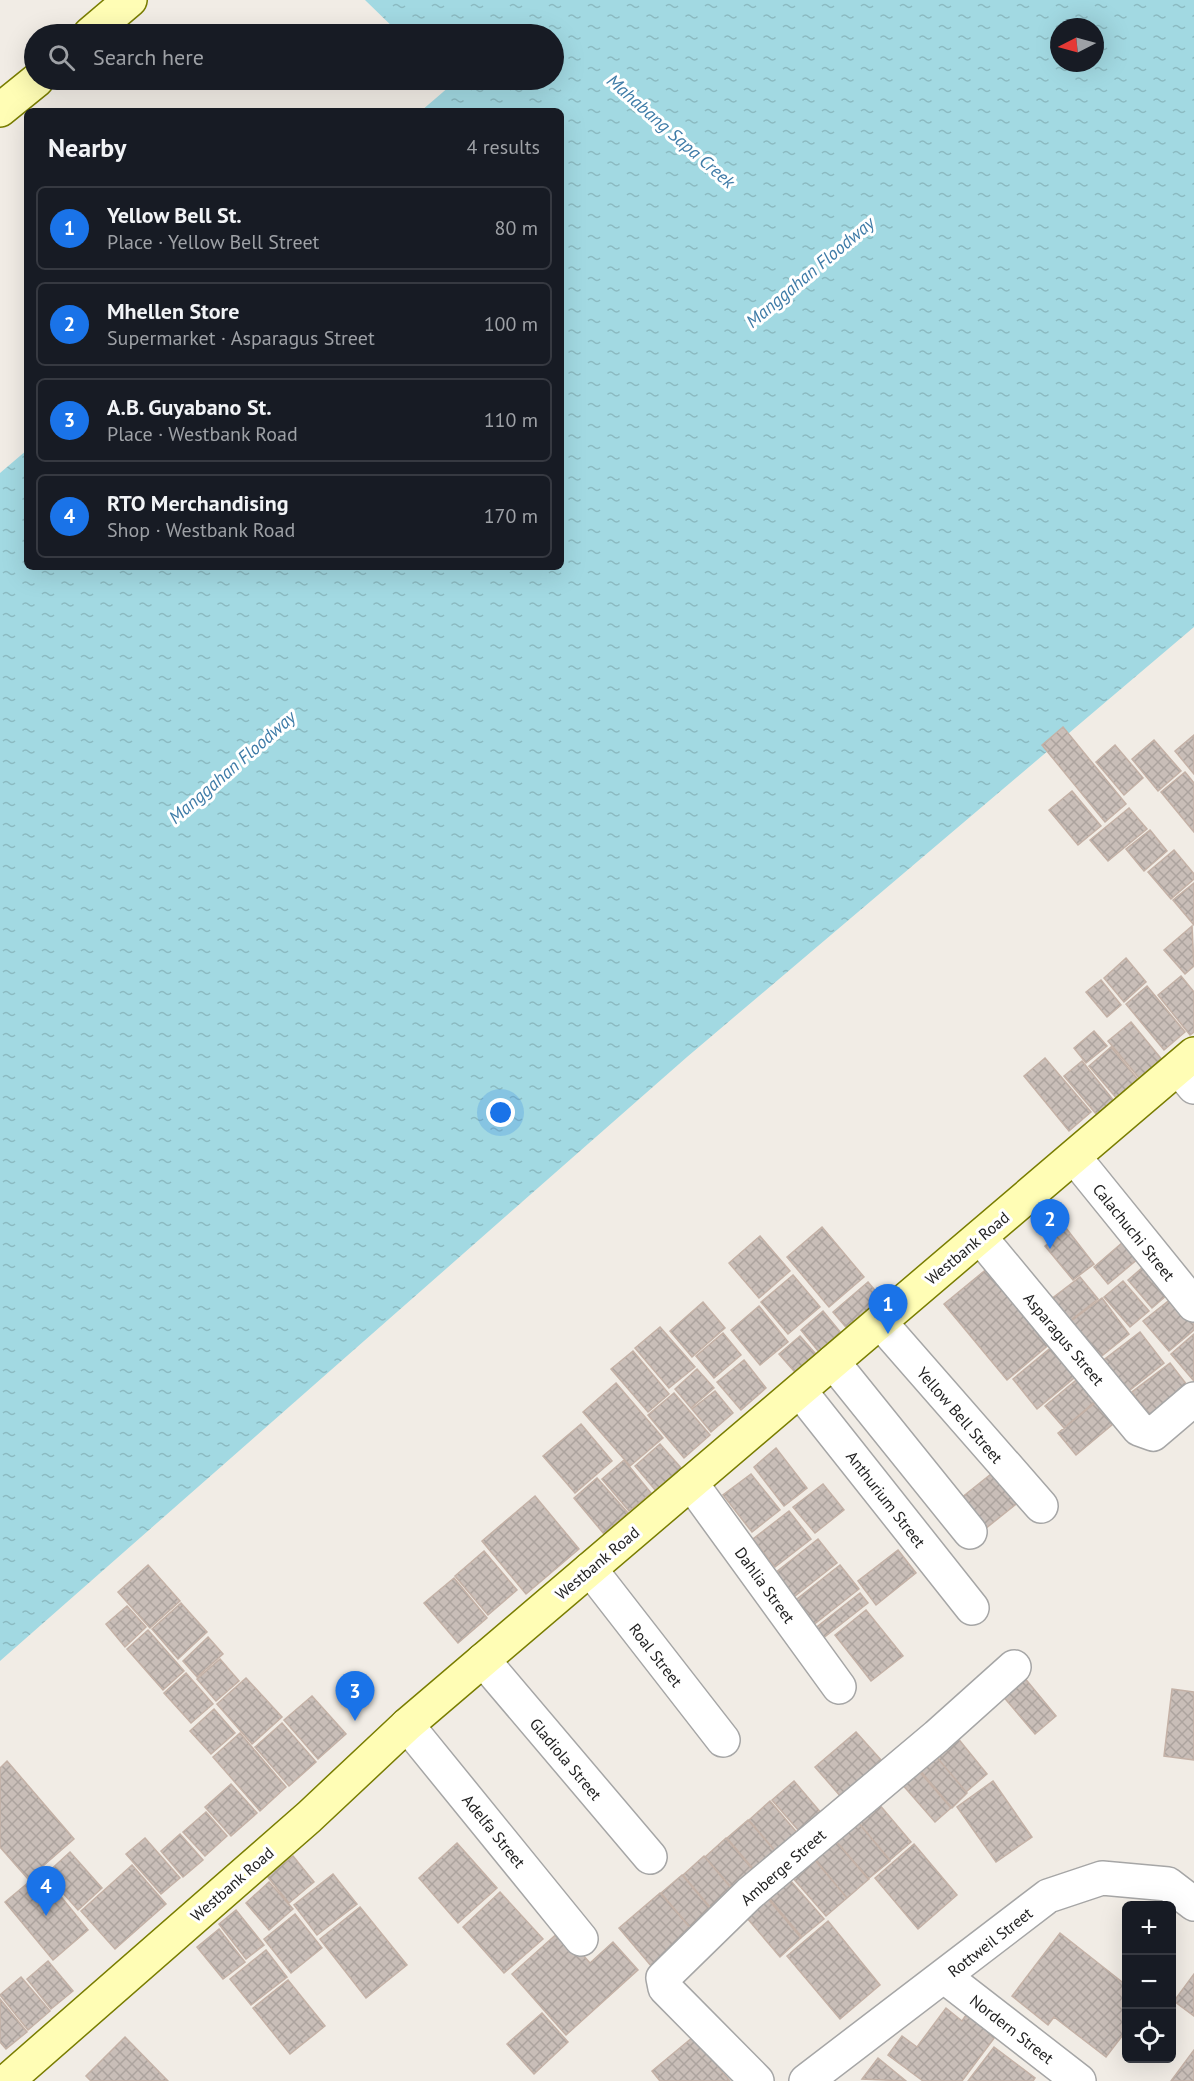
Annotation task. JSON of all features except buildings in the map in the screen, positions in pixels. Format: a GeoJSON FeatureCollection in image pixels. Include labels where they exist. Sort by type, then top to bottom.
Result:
{"type":"FeatureCollection","features":[{"type":"Feature","properties":{"kind":"street"},"geometry":{"type":"LineString","coordinates":[[102,24],[130,0]]}},
{"type":"Feature","properties":{"kind":"street"},"geometry":{"type":"LineString","coordinates":[[0,110],[25,90]]}},
{"type":"Feature","properties":{"kind":"street","name":"Westbank Road"},"geometry":{"type":"LineString","coordinates":[[8,2081],[309,1817],[407,1725],[980,1237],[1075,1158],[1189,1070]]}},
{"type":"Feature","properties":{"kind":"street","name":"Calachuchi Street"},"geometry":{"type":"LineString","coordinates":[[1075,1158],[1194,1305]]}},
{"type":"Feature","properties":{"kind":"street","name":"Asparagus Street"},"geometry":{"type":"LineString","coordinates":[[980,1237],[1139,1429],[1153,1434],[1194,1399]]}},
{"type":"Feature","properties":{"kind":"street","name":"Yellow Bell Street"},"geometry":{"type":"LineString","coordinates":[[880,1322],[1041,1506]]}},
{"type":"Feature","properties":{"kind":"street"},"geometry":{"type":"LineString","coordinates":[[834,1362],[969,1532]]}},
{"type":"Feature","properties":{"kind":"street","name":"Anthurium Street"},"geometry":{"type":"LineString","coordinates":[[800,1391],[972,1608]]}},
{"type":"Feature","properties":{"kind":"street","name":"Dahlia Street"},"geometry":{"type":"LineString","coordinates":[[691,1483],[839,1687]]}},
{"type":"Feature","properties":{"kind":"street","name":"Roal Street"},"geometry":{"type":"LineString","coordinates":[[590,1569],[723,1740]]}},
{"type":"Feature","properties":{"kind":"street","name":"Gladiola Street"},"geometry":{"type":"LineString","coordinates":[[483,1660],[650,1857]]}},
{"type":"Feature","properties":{"kind":"street","name":"Amberge Street"},"geometry":{"type":"LineString","coordinates":[[757,2081],[665,1988],[663,1978],[749,1894],[937,1736],[1014,1667]]}},
{"type":"Feature","properties":{"kind":"street","name":"Adelfa Street"},"geometry":{"type":"LineString","coordinates":[[407,1725],[581,1939]]}},
{"type":"Feature","properties":{"kind":"street","name":"Rottweil Street"},"geometry":{"type":"LineString","coordinates":[[807,2081],[1048,1896],[1102,1878],[1168,1884],[1194,1904]]}},
{"type":"Feature","properties":{"kind":"street","name":"Nordern Street"},"geometry":{"type":"LineString","coordinates":[[945,1977],[1079,2081]]}},
{"type":"Feature","properties":{"kind":"water"},"geometry":{"type":"Polygon","coordinates":[[[365,0],[1194,0],[1194,627],[687,1057],[0,1661],[0,473],[24,453],[24,570],[564,570],[564,108],[424,108],[445,90],[564,90],[564,24],[390,24],[365,0]]]}},
{"type":"Feature","properties":{"kind":"place","name":"Mhellen Store"},"geometry":{"type":"Point","coordinates":[1050,1249]}},
{"type":"Feature","properties":{"kind":"place","name":"Yellow Bell St."},"geometry":{"type":"Point","coordinates":[888,1334]}},
{"type":"Feature","properties":{"kind":"place","name":"A.B. Guyabano St."},"geometry":{"type":"Point","coordinates":[355,1721]}},
{"type":"Feature","properties":{"kind":"place","name":"RTO Merchandising"},"geometry":{"type":"Point","coordinates":[46,1916]}},
{"type":"Feature","properties":{"kind":"water label","name":"Mahabang Sapa Creek"},"geometry":{"type":"Point","coordinates":[671,131]}},
{"type":"Feature","properties":{"kind":"water label","name":"Manggahan Floodway"},"geometry":{"type":"Point","coordinates":[810,272]}},
{"type":"Feature","properties":{"kind":"water label","name":"Manggahan Floodway"},"geometry":{"type":"Point","coordinates":[232,767]}}]}
